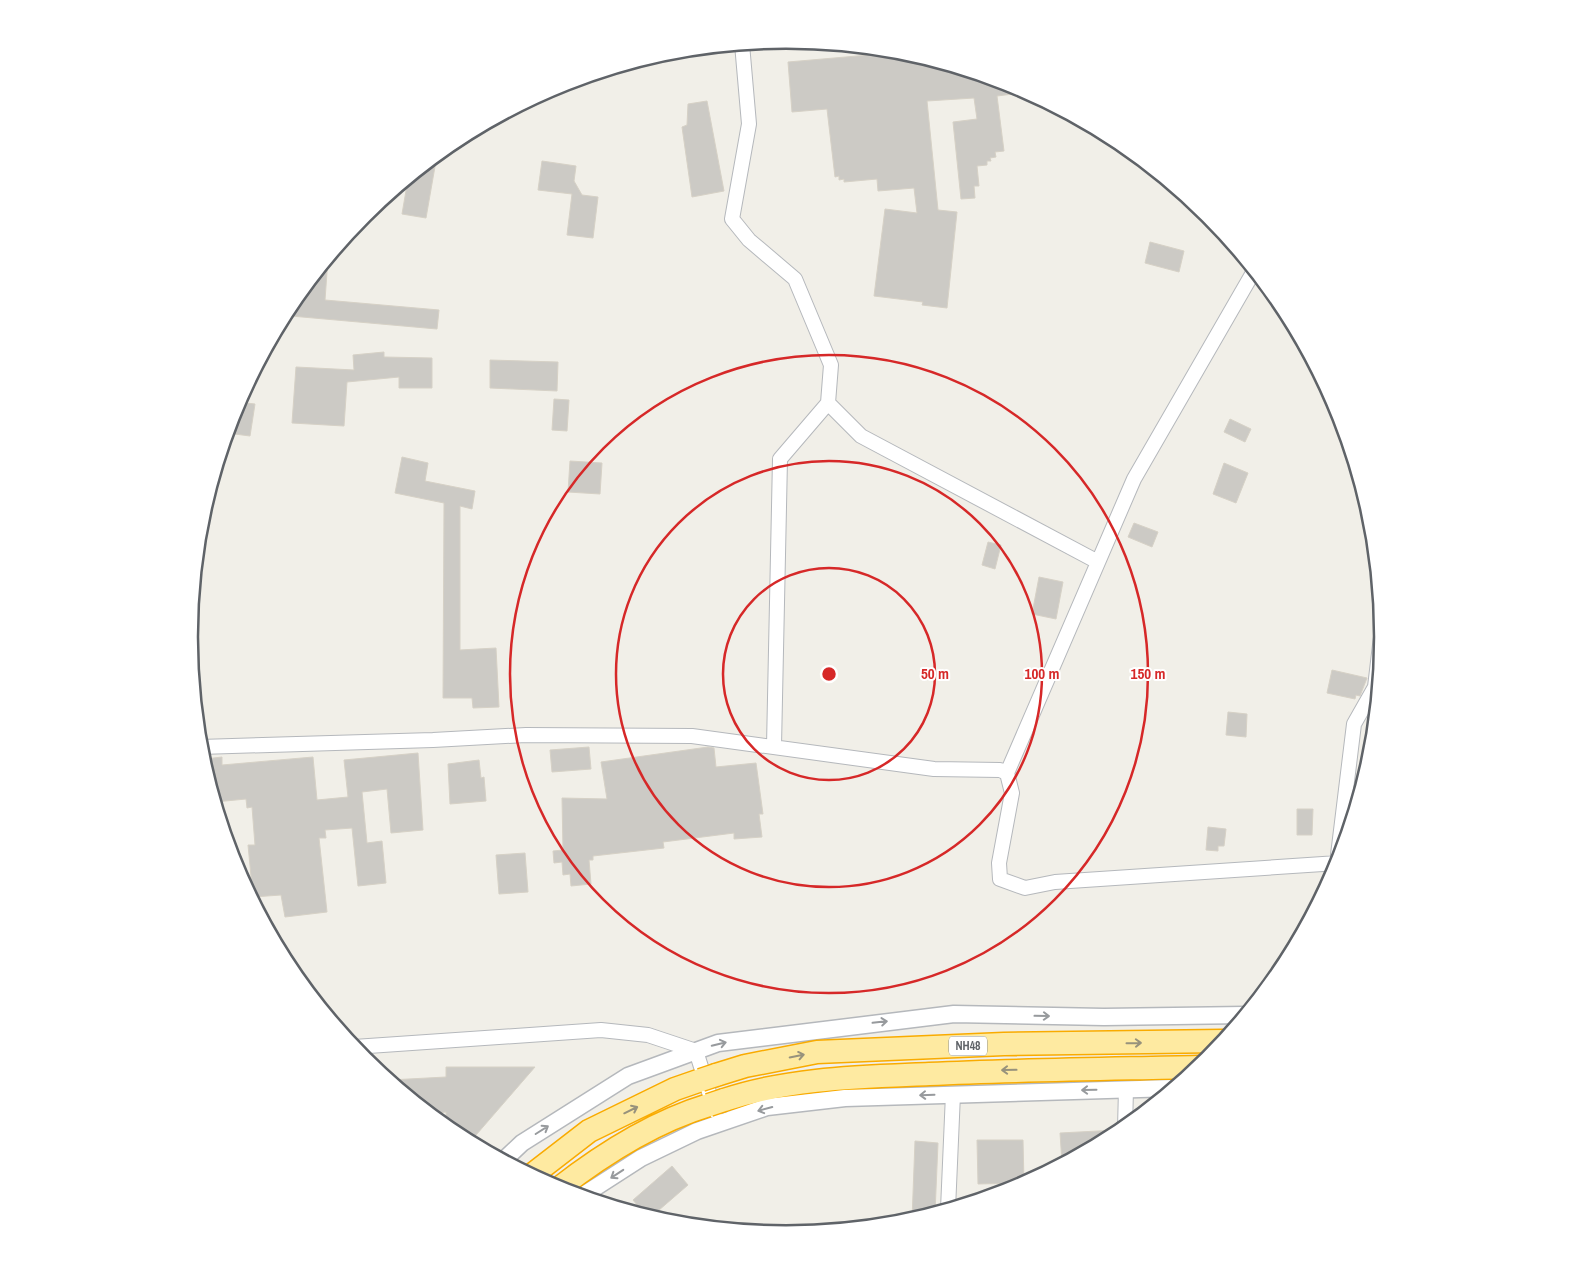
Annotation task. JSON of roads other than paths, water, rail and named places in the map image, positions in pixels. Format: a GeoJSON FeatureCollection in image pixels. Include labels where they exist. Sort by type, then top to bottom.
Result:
{"type":"FeatureCollection","features":[{"type":"Feature","properties":{"kind":"highway","name":"NH48"},"geometry":{"type":"LineString","coordinates":[[538,1170],[589,1131],[675,1089],[745,1066],[817,1052],[1004,1044],[1213,1041]]}},
{"type":"Feature","properties":{"kind":"highway","name":"NH48"},"geometry":{"type":"LineString","coordinates":[[567,1182],[600,1156],[675,1115],[717,1109],[742,1094],[825,1078],[1007,1070],[1186,1068]]}},
{"type":"Feature","properties":{"kind":"street"},"geometry":{"type":"LineString","coordinates":[[743,51],[749,124],[732,219],[749,240],[795,279],[831,365],[828,403],[780,459],[774,746]]}},
{"type":"Feature","properties":{"kind":"street"},"geometry":{"type":"LineString","coordinates":[[1251,276],[1134,479],[1007,773],[1012,793],[999,863],[1000,879],[1025,888],[1055,882],[1328,864]]}},
{"type":"Feature","properties":{"kind":"street"},"geometry":{"type":"LineString","coordinates":[[828,403],[861,436],[1098,562]]}},
{"type":"Feature","properties":{"kind":"street"},"geometry":{"type":"LineString","coordinates":[[1342,829],[1354,724],[1371,694]]}},
{"type":"Feature","properties":{"kind":"street"},"geometry":{"type":"LineString","coordinates":[[208,747],[433,740],[526,735],[692,736],[934,769],[1000,770],[1007,773]]}},
{"type":"Feature","properties":{"kind":"street"},"geometry":{"type":"LineString","coordinates":[[509,1155],[522,1143],[628,1076],[718,1043],[954,1014],[1104,1017],[1236,1015]]}},
{"type":"Feature","properties":{"kind":"street"},"geometry":{"type":"LineString","coordinates":[[364,1046],[601,1030],[648,1035],[696,1051]]}},
{"type":"Feature","properties":{"kind":"street"},"geometry":{"type":"LineString","coordinates":[[696,1051],[717,1109]]}},
{"type":"Feature","properties":{"kind":"street"},"geometry":{"type":"LineString","coordinates":[[590,1191],[641,1158],[697,1131],[717,1109],[768,1107],[845,1098],[1163,1088]]}},
{"type":"Feature","properties":{"kind":"street"},"geometry":{"type":"LineString","coordinates":[[1125,1117],[1126,1089]]}},
{"type":"Feature","properties":{"kind":"street"},"geometry":{"type":"LineString","coordinates":[[948,1202],[953,1094]]}}]}
